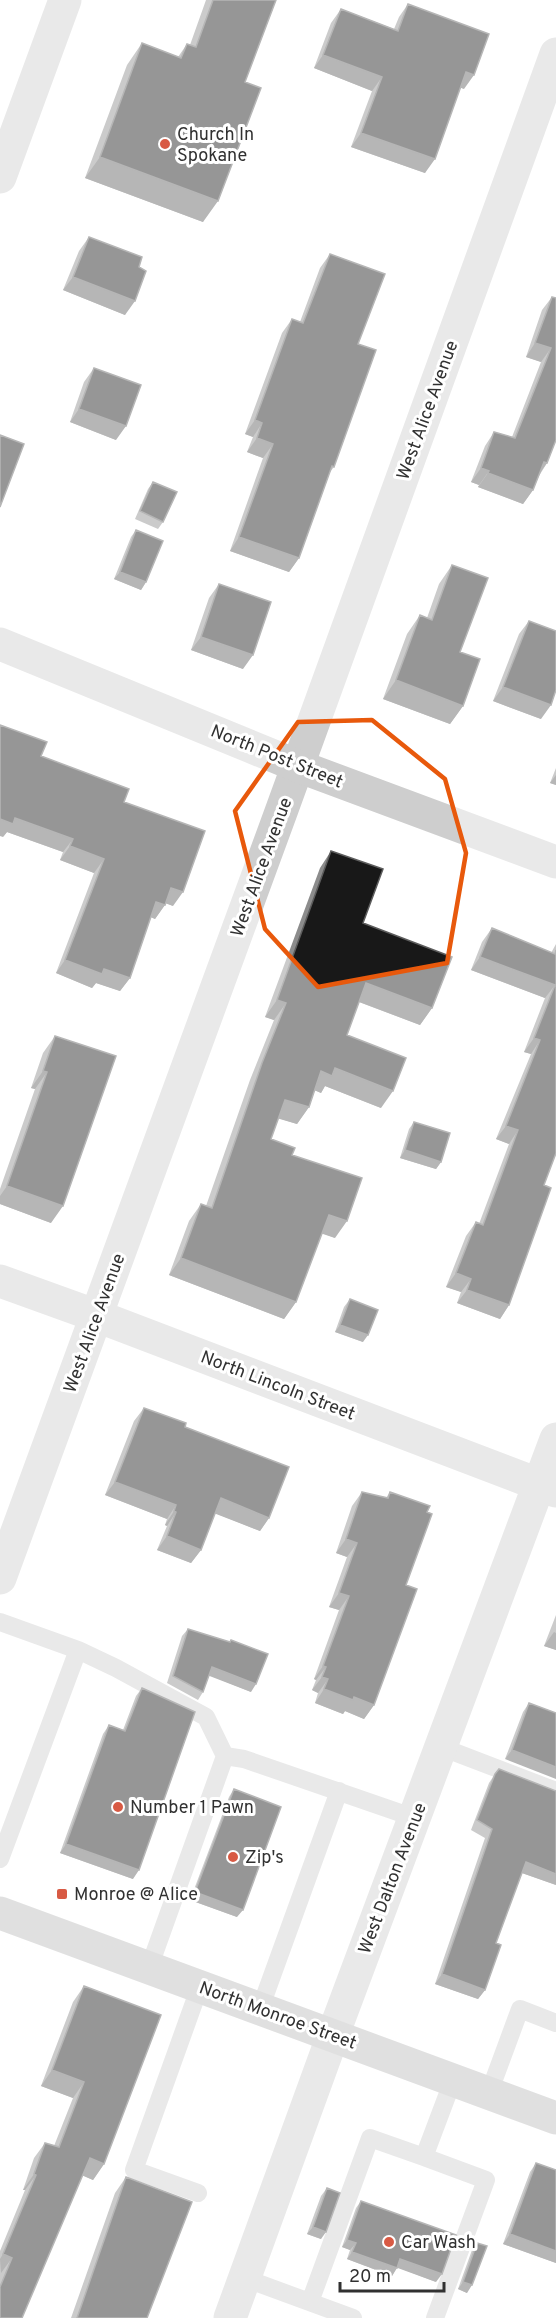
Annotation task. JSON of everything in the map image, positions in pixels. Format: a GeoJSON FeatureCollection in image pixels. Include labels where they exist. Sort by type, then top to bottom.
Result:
{"type":"FeatureCollection","features":[{"type":"Feature","properties":{"kind":"main road","name":"North Monroe Street"},"geometry":{"type":"LineString","coordinates":[[0,1913],[556,2118]]}},
{"type":"Feature","properties":{"kind":"street"},"geometry":{"type":"LineString","coordinates":[[0,177],[65,0]]}},
{"type":"Feature","properties":{"kind":"street","name":"West Alice Avenue"},"geometry":{"type":"LineString","coordinates":[[0,1578],[98,1316],[556,54]]}},
{"type":"Feature","properties":{"kind":"street","name":"North Post Street"},"geometry":{"type":"LineString","coordinates":[[0,644],[298,766],[556,862]]}},
{"type":"Feature","properties":{"kind":"street","name":"North Lincoln Street"},"geometry":{"type":"LineString","coordinates":[[0,1281],[98,1316],[548,1488]]}},
{"type":"Feature","properties":{"kind":"street","name":"West Dalton Avenue"},"geometry":{"type":"LineString","coordinates":[[230,2318],[441,1747],[548,1488],[556,1439]]}},
{"type":"Feature","properties":{"kind":"lane"},"geometry":{"type":"LineString","coordinates":[[0,1622],[78,1650],[206,1717],[225,1756],[149,1968]]}},
{"type":"Feature","properties":{"kind":"lane"},"geometry":{"type":"LineString","coordinates":[[0,1859],[78,1650]]}},
{"type":"Feature","properties":{"kind":"lane"},"geometry":{"type":"LineString","coordinates":[[441,1747],[556,1791]]}},
{"type":"Feature","properties":{"kind":"lane"},"geometry":{"type":"LineString","coordinates":[[225,1756],[244,1759],[415,1818]]}},
{"type":"Feature","properties":{"kind":"lane"},"geometry":{"type":"LineString","coordinates":[[260,2009],[339,1791]]}},
{"type":"Feature","properties":{"kind":"lane"},"geometry":{"type":"LineString","coordinates":[[198,2193],[134,2170],[200,1986]]}},
{"type":"Feature","properties":{"kind":"lane"},"geometry":{"type":"LineString","coordinates":[[489,2093],[520,2009],[556,2023]]}},
{"type":"Feature","properties":{"kind":"lane"},"geometry":{"type":"LineString","coordinates":[[424,2157],[453,2080]]}},
{"type":"Feature","properties":{"kind":"lane"},"geometry":{"type":"LineString","coordinates":[[310,2302],[370,2138],[486,2180],[435,2318]]}},
{"type":"Feature","properties":{"kind":"lane"},"geometry":{"type":"LineString","coordinates":[[244,2278],[353,2318]]}},
{"type":"Feature","properties":{"kind":"highlighted area"},"geometry":{"type":"Polygon","coordinates":[[[372,720],[445,779],[466,853],[447,963],[318,987],[265,929],[235,811],[298,722],[372,720]]]}},
{"type":"Feature","properties":{"kind":"building","name":"Church In Spokane"},"geometry":{"type":"Polygon","coordinates":[[[213,0],[276,0],[245,82],[261,88],[218,201],[100,157],[142,43],[181,58],[187,44],[196,47],[213,0]]]}},
{"type":"Feature","properties":{"kind":"building"},"geometry":{"type":"Polygon","coordinates":[[[408,4],[489,34],[474,75],[466,72],[435,159],[361,133],[382,77],[323,55],[341,9],[398,31],[408,4]]]}},
{"type":"Feature","properties":{"kind":"building"},"geometry":{"type":"Polygon","coordinates":[[[89,237],[142,257],[139,267],[146,271],[135,301],[73,277],[89,237]]]}},
{"type":"Feature","properties":{"kind":"building"},"geometry":{"type":"Polygon","coordinates":[[[330,254],[385,274],[358,344],[376,350],[299,558],[239,537],[273,444],[257,438],[262,423],[255,420],[292,319],[303,323],[330,254]]]}},
{"type":"Feature","properties":{"kind":"building"},"geometry":{"type":"Polygon","coordinates":[[[552,297],[556,298],[556,440],[533,490],[488,473],[489,471],[481,468],[494,432],[515,438],[551,348],[535,343],[552,297]]]}},
{"type":"Feature","properties":{"kind":"building"},"geometry":{"type":"Polygon","coordinates":[[[94,368],[141,385],[126,426],[79,409],[94,368]]]}},
{"type":"Feature","properties":{"kind":"building"},"geometry":{"type":"Polygon","coordinates":[[[0,435],[24,444],[0,507],[0,435]]]}},
{"type":"Feature","properties":{"kind":"building"},"geometry":{"type":"Polygon","coordinates":[[[153,482],[177,492],[163,522],[140,511],[153,482]]]}},
{"type":"Feature","properties":{"kind":"building"},"geometry":{"type":"Polygon","coordinates":[[[136,530],[163,541],[146,582],[120,572],[136,530]]]}},
{"type":"Feature","properties":{"kind":"building"},"geometry":{"type":"Polygon","coordinates":[[[452,565],[488,578],[460,652],[480,659],[463,706],[396,680],[420,615],[432,620],[452,565]]]}},
{"type":"Feature","properties":{"kind":"building"},"geometry":{"type":"Polygon","coordinates":[[[219,584],[271,602],[253,655],[201,637],[219,584]]]}},
{"type":"Feature","properties":{"kind":"building"},"geometry":{"type":"Polygon","coordinates":[[[529,621],[556,631],[556,690],[551,705],[503,687],[529,621]]]}},
{"type":"Feature","properties":{"kind":"building"},"geometry":{"type":"Polygon","coordinates":[[[0,725],[47,742],[41,756],[129,789],[124,802],[205,831],[183,892],[171,888],[165,905],[156,902],[130,978],[104,969],[102,974],[65,960],[104,859],[70,846],[73,839],[15,818],[13,824],[0,819],[0,725]]]}},
{"type":"Feature","properties":{"kind":"building"},"geometry":{"type":"Polygon","coordinates":[[[331,851],[383,869],[363,923],[452,957],[432,1008],[366,983],[347,1035],[406,1058],[393,1091],[335,1068],[332,1076],[321,1071],[309,1107],[285,1100],[271,1139],[295,1148],[292,1155],[362,1178],[347,1221],[329,1215],[296,1302],[181,1258],[201,1204],[212,1208],[262,1063],[286,1003],[277,1000],[331,851]]]}},
{"type":"Feature","properties":{"kind":"building"},"geometry":{"type":"Polygon","coordinates":[[[492,928],[555,954],[556,950],[556,1153],[544,1185],[551,1188],[509,1305],[467,1290],[471,1279],[456,1273],[476,1222],[483,1225],[518,1130],[506,1126],[540,1040],[534,1038],[555,985],[480,957],[492,928]]]}},
{"type":"Feature","properties":{"kind":"building"},"geometry":{"type":"Polygon","coordinates":[[[55,1036],[116,1056],[63,1206],[7,1186],[47,1072],[43,1071],[55,1036]]]}},
{"type":"Feature","properties":{"kind":"building"},"geometry":{"type":"Polygon","coordinates":[[[414,1122],[450,1133],[441,1162],[405,1150],[414,1122]]]}},
{"type":"Feature","properties":{"kind":"building"},"geometry":{"type":"Polygon","coordinates":[[[350,1299],[378,1310],[368,1335],[340,1325],[350,1299]]]}},
{"type":"Feature","properties":{"kind":"building"},"geometry":{"type":"Polygon","coordinates":[[[144,1408],[186,1423],[185,1427],[289,1467],[269,1518],[221,1498],[201,1550],[167,1536],[176,1512],[174,1511],[176,1505],[115,1482],[144,1408]]]}},
{"type":"Feature","properties":{"kind":"building"},"geometry":{"type":"Polygon","coordinates":[[[362,1492],[388,1498],[390,1492],[430,1506],[427,1512],[432,1514],[406,1585],[417,1589],[374,1705],[324,1689],[328,1679],[322,1677],[326,1667],[323,1666],[349,1596],[339,1593],[357,1543],[346,1539],[362,1492]]]}},
{"type":"Feature","properties":{"kind":"building"},"geometry":{"type":"Polygon","coordinates":[[[188,1629],[230,1642],[231,1640],[268,1654],[256,1684],[212,1667],[203,1692],[173,1676],[188,1629]]]}},
{"type":"Feature","properties":{"kind":"building","name":"Number 1 Pawn"},"geometry":{"type":"Polygon","coordinates":[[[142,1688],[195,1712],[139,1870],[66,1844],[109,1725],[125,1731],[142,1688]]]}},
{"type":"Feature","properties":{"kind":"building"},"geometry":{"type":"Polygon","coordinates":[[[529,1703],[556,1713],[556,1767],[512,1750],[529,1703]]]}},
{"type":"Feature","properties":{"kind":"building"},"geometry":{"type":"Polygon","coordinates":[[[499,1769],[556,1791],[556,1874],[526,1862],[496,1943],[501,1945],[485,1990],[442,1974],[492,1829],[477,1820],[499,1769]]]}},
{"type":"Feature","properties":{"kind":"building","name":"Zip's"},"geometry":{"type":"Polygon","coordinates":[[[234,1789],[281,1807],[243,1910],[195,1892],[234,1789]]]}},
{"type":"Feature","properties":{"kind":"building"},"geometry":{"type":"Polygon","coordinates":[[[84,1986],[161,2015],[104,2164],[90,2158],[22,2318],[0,2318],[0,2287],[12,2258],[3,2254],[36,2175],[34,2174],[45,2143],[59,2147],[84,2082],[52,2070],[84,1986]]]}},
{"type":"Feature","properties":{"kind":"building"},"geometry":{"type":"Polygon","coordinates":[[[536,2163],[556,2170],[556,2251],[510,2234],[536,2163]]]}},
{"type":"Feature","properties":{"kind":"building"},"geometry":{"type":"Polygon","coordinates":[[[126,2177],[192,2202],[147,2318],[77,2318],[126,2177]]]}},
{"type":"Feature","properties":{"kind":"building"},"geometry":{"type":"Polygon","coordinates":[[[327,2188],[340,2193],[326,2232],[313,2227],[327,2188]]]}},
{"type":"Feature","properties":{"kind":"building"},"geometry":{"type":"Polygon","coordinates":[[[361,2201],[456,2235],[442,2274],[400,2259],[397,2268],[352,2252],[356,2243],[347,2240],[361,2201]]]}},
{"type":"Feature","properties":{"kind":"building"},"geometry":{"type":"Polygon","coordinates":[[[477,2243],[487,2246],[472,2285],[463,2282],[477,2243]]]}},
{"type":"Feature","properties":{"kind":"place","name":"Church In Spokane"},"geometry":{"type":"Point","coordinates":[165,144]}},
{"type":"Feature","properties":{"kind":"place","name":"Number 1 Pawn"},"geometry":{"type":"Point","coordinates":[118,1807]}},
{"type":"Feature","properties":{"kind":"place","name":"Zip's"},"geometry":{"type":"Point","coordinates":[233,1857]}},
{"type":"Feature","properties":{"kind":"place","name":"Monroe @ Alice"},"geometry":{"type":"Point","coordinates":[62,1894]}},
{"type":"Feature","properties":{"kind":"place","name":"Car Wash"},"geometry":{"type":"Point","coordinates":[389,2242]}}]}
